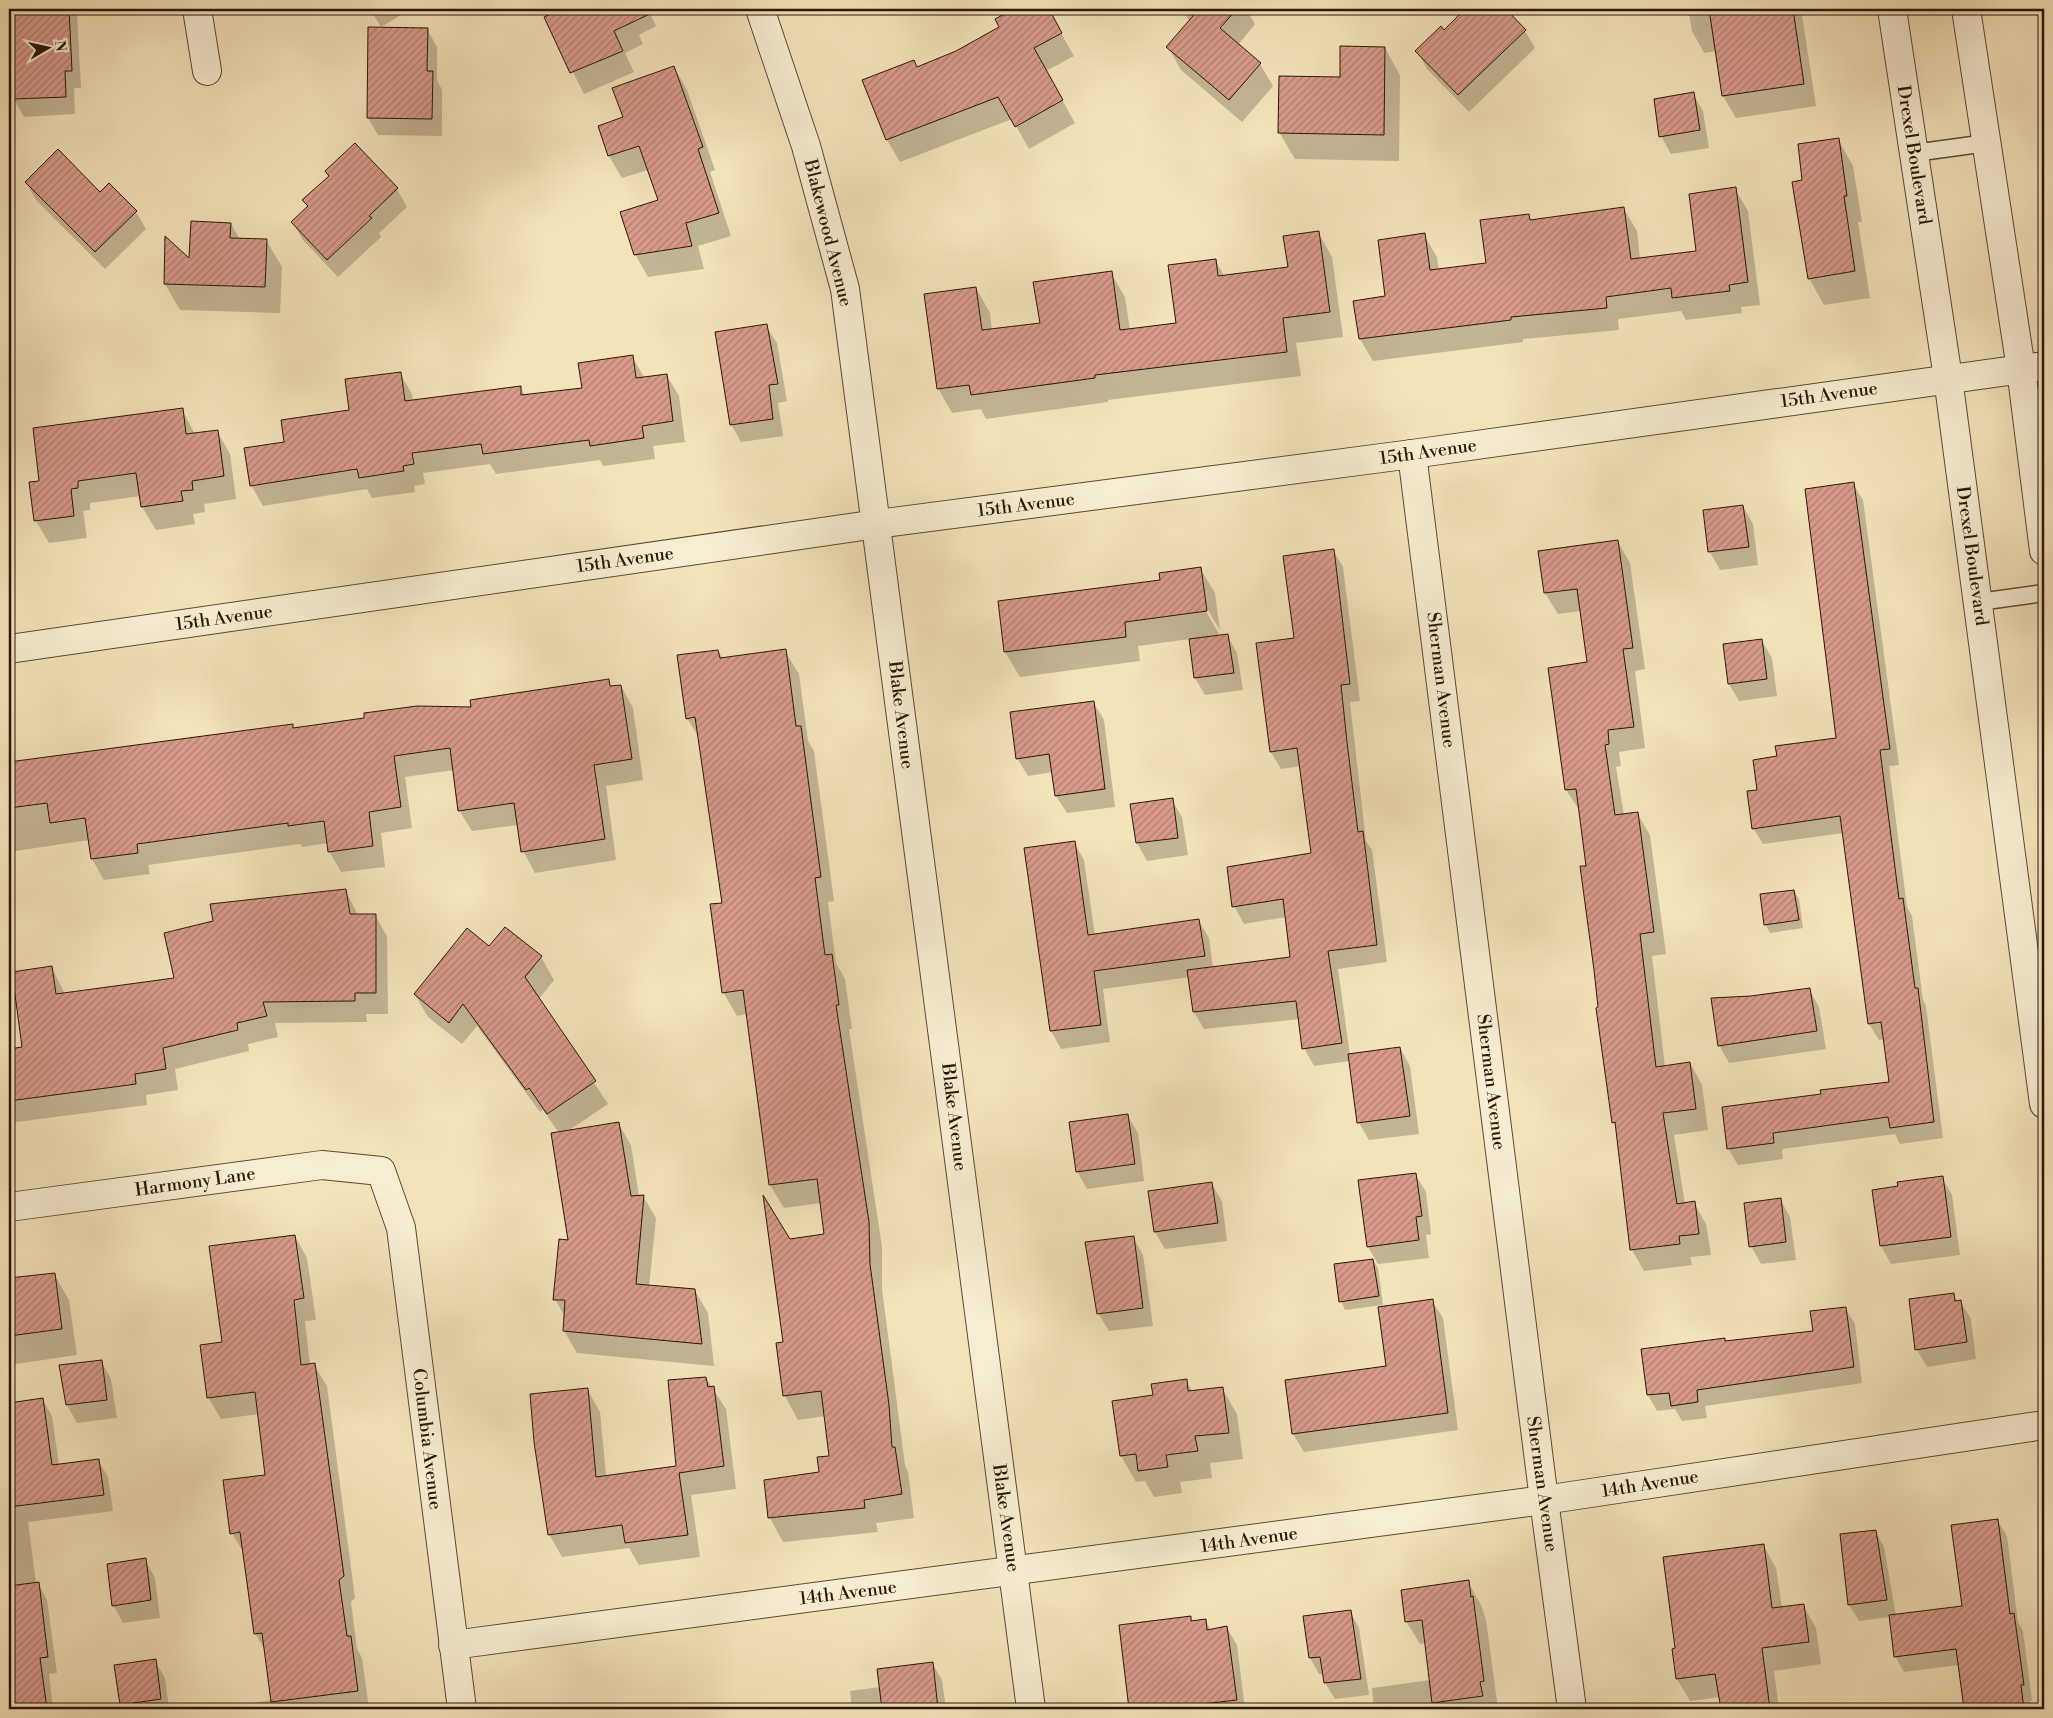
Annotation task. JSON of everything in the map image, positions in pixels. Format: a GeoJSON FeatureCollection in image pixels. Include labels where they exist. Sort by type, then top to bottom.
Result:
{"type":"FeatureCollection","features":[{"type":"Feature","properties":{"kind":"street"},"geometry":{"type":"LineString","coordinates":[[197,9],[207,71]]}},
{"type":"Feature","properties":{"kind":"street","name":"Blakewood Avenue"},"geometry":{"type":"LineString","coordinates":[[761,9],[806,146],[845,289],[877,524]]}},
{"type":"Feature","properties":{"kind":"street","name":"Drexel Boulevard"},"geometry":{"type":"LineString","coordinates":[[1892,9],[1948,378],[2044,1104]]}},
{"type":"Feature","properties":{"kind":"street"},"geometry":{"type":"LineString","coordinates":[[1966,9],[1986,142],[2033,368],[2044,551]]}},
{"type":"Feature","properties":{"kind":"street","name":"15th Avenue"},"geometry":{"type":"LineString","coordinates":[[9,649],[877,524],[1412,454],[1948,378],[2033,368]]}},
{"type":"Feature","properties":{"kind":"street","name":"Sherman Avenue"},"geometry":{"type":"LineString","coordinates":[[1412,454],[1572,1709]]}},
{"type":"Feature","properties":{"kind":"street","name":"Blake Avenue"},"geometry":{"type":"LineString","coordinates":[[877,524],[1031,1709]]}},
{"type":"Feature","properties":{"kind":"street","name":"Harmony Lane"},"geometry":{"type":"LineString","coordinates":[[9,1207],[322,1165],[381,1171]]}},
{"type":"Feature","properties":{"kind":"street","name":"Columbia Avenue"},"geometry":{"type":"LineString","coordinates":[[381,1171],[401,1228],[462,1709]]}},
{"type":"Feature","properties":{"kind":"street","name":"14th Avenue"},"geometry":{"type":"LineString","coordinates":[[453,1645],[1544,1500],[2044,1425]]}},
{"type":"Feature","properties":{"kind":"lane"},"geometry":{"type":"LineString","coordinates":[[1914,153],[1986,142]]}},
{"type":"Feature","properties":{"kind":"lane"},"geometry":{"type":"LineString","coordinates":[[1978,602],[2044,593]]}},
{"type":"Feature","properties":{"kind":"building"},"geometry":{"type":"Polygon","coordinates":[[[12,9],[69,9],[72,71],[65,71],[66,97],[13,99],[10,35],[13,35],[12,9]]]}},
{"type":"Feature","properties":{"kind":"building"},"geometry":{"type":"Polygon","coordinates":[[[562,9],[660,9],[614,31],[623,51],[570,73],[544,17],[562,9]]]}},
{"type":"Feature","properties":{"kind":"building"},"geometry":{"type":"Polygon","coordinates":[[[1014,9],[1049,9],[1062,33],[1034,48],[1063,100],[1015,127],[998,97],[886,140],[862,80],[914,60],[917,67],[956,51],[999,27],[995,19],[1014,9]]]}},
{"type":"Feature","properties":{"kind":"building"},"geometry":{"type":"Polygon","coordinates":[[[1199,9],[1237,9],[1220,28],[1261,63],[1229,100],[1166,47],[1199,9]]]}},
{"type":"Feature","properties":{"kind":"building"},"geometry":{"type":"Polygon","coordinates":[[[1465,9],[1506,9],[1526,30],[1458,95],[1415,51],[1441,26],[1444,30],[1465,9]]]}},
{"type":"Feature","properties":{"kind":"building"},"geometry":{"type":"Polygon","coordinates":[[[1709,9],[1793,9],[1804,84],[1722,96],[1709,9]]]}},
{"type":"Feature","properties":{"kind":"building"},"geometry":{"type":"Polygon","coordinates":[[[368,27],[428,28],[427,71],[433,71],[432,119],[367,118],[368,27]]]}},
{"type":"Feature","properties":{"kind":"building"},"geometry":{"type":"Polygon","coordinates":[[[1340,46],[1385,47],[1384,135],[1278,133],[1279,76],[1340,77],[1340,46]]]}},
{"type":"Feature","properties":{"kind":"building"},"geometry":{"type":"Polygon","coordinates":[[[674,66],[703,147],[698,149],[719,213],[686,223],[692,246],[634,255],[620,212],[658,200],[639,146],[608,156],[598,126],[623,117],[612,88],[674,66]]]}},
{"type":"Feature","properties":{"kind":"building"},"geometry":{"type":"Polygon","coordinates":[[[1694,92],[1700,130],[1659,137],[1654,99],[1694,92]]]}},
{"type":"Feature","properties":{"kind":"building"},"geometry":{"type":"Polygon","coordinates":[[[1839,138],[1847,196],[1844,196],[1855,271],[1808,279],[1792,182],[1802,180],[1798,144],[1839,138]]]}},
{"type":"Feature","properties":{"kind":"building"},"geometry":{"type":"Polygon","coordinates":[[[355,143],[398,188],[369,216],[372,218],[327,260],[291,222],[308,206],[302,200],[329,176],[325,171],[355,143]]]}},
{"type":"Feature","properties":{"kind":"building"},"geometry":{"type":"Polygon","coordinates":[[[58,149],[100,192],[109,183],[137,211],[95,252],[25,182],[58,149]]]}},
{"type":"Feature","properties":{"kind":"building"},"geometry":{"type":"Polygon","coordinates":[[[1736,187],[1748,282],[1729,285],[1730,291],[1672,298],[1671,288],[1606,297],[1607,308],[1511,317],[1511,320],[1359,339],[1353,301],[1385,296],[1378,240],[1425,233],[1430,270],[1486,263],[1480,220],[1529,214],[1530,220],[1624,207],[1631,259],[1696,251],[1689,194],[1736,187]]]}},
{"type":"Feature","properties":{"kind":"building"},"geometry":{"type":"Polygon","coordinates":[[[191,221],[231,223],[230,238],[267,239],[265,287],[164,284],[165,236],[189,258],[191,221]]]}},
{"type":"Feature","properties":{"kind":"building"},"geometry":{"type":"Polygon","coordinates":[[[1319,231],[1330,312],[1283,318],[1287,352],[1095,375],[1095,378],[971,395],[969,385],[937,389],[924,294],[976,287],[982,330],[1040,323],[1033,282],[1112,271],[1120,330],[1176,323],[1168,265],[1216,259],[1218,276],[1288,267],[1283,236],[1319,231]]]}},
{"type":"Feature","properties":{"kind":"building"},"geometry":{"type":"Polygon","coordinates":[[[767,324],[778,384],[769,385],[773,419],[730,425],[715,332],[767,324]]]}},
{"type":"Feature","properties":{"kind":"building"},"geometry":{"type":"Polygon","coordinates":[[[633,355],[636,378],[667,374],[673,421],[642,426],[644,438],[590,446],[589,440],[483,454],[481,444],[412,453],[414,464],[403,466],[404,471],[359,478],[357,469],[250,486],[244,448],[284,442],[281,420],[349,410],[345,379],[401,372],[405,401],[521,386],[521,395],[582,388],[578,363],[633,355]]]}},
{"type":"Feature","properties":{"kind":"building"},"geometry":{"type":"Polygon","coordinates":[[[183,408],[186,434],[218,430],[224,476],[192,481],[193,490],[181,491],[183,501],[141,507],[136,473],[78,481],[78,488],[71,489],[74,516],[34,521],[29,482],[39,481],[33,428],[183,408]]]}},
{"type":"Feature","properties":{"kind":"building"},"geometry":{"type":"Polygon","coordinates":[[[1854,482],[1890,749],[1880,750],[1899,899],[1903,898],[1915,988],[1918,988],[1934,1122],[1890,1128],[1888,1117],[1773,1133],[1774,1143],[1727,1149],[1722,1107],[1821,1094],[1820,1090],[1889,1082],[1881,1022],[1868,1024],[1840,816],[1752,829],[1747,791],[1757,790],[1753,760],[1777,756],[1775,746],[1836,738],[1805,489],[1854,482]]]}},
{"type":"Feature","properties":{"kind":"building"},"geometry":{"type":"Polygon","coordinates":[[[1743,505],[1749,547],[1708,552],[1703,510],[1743,505]]]}},
{"type":"Feature","properties":{"kind":"building"},"geometry":{"type":"Polygon","coordinates":[[[1618,540],[1633,648],[1623,649],[1634,727],[1608,730],[1609,744],[1605,745],[1615,815],[1638,812],[1654,932],[1640,934],[1656,1067],[1690,1062],[1696,1109],[1663,1113],[1677,1204],[1695,1201],[1699,1234],[1679,1236],[1680,1244],[1630,1250],[1615,1122],[1612,1123],[1596,1008],[1598,1007],[1594,970],[1580,866],[1586,866],[1576,789],[1565,790],[1548,668],[1587,662],[1577,589],[1544,593],[1538,551],[1618,540]]]}},
{"type":"Feature","properties":{"kind":"building"},"geometry":{"type":"Polygon","coordinates":[[[1334,549],[1350,684],[1341,685],[1347,742],[1358,832],[1363,831],[1377,945],[1328,951],[1342,1043],[1302,1049],[1296,1001],[1193,1012],[1187,970],[1290,957],[1283,899],[1232,907],[1227,867],[1311,853],[1297,748],[1270,752],[1256,643],[1294,638],[1283,556],[1334,549]]]}},
{"type":"Feature","properties":{"kind":"building"},"geometry":{"type":"Polygon","coordinates":[[[1201,567],[1207,611],[1125,622],[1126,637],[1004,652],[998,601],[1160,580],[1159,573],[1201,567]]]}},
{"type":"Feature","properties":{"kind":"building"},"geometry":{"type":"Polygon","coordinates":[[[1228,634],[1234,673],[1194,678],[1189,639],[1228,634]]]}},
{"type":"Feature","properties":{"kind":"building"},"geometry":{"type":"Polygon","coordinates":[[[1762,639],[1767,679],[1728,684],[1723,644],[1762,639]]]}},
{"type":"Feature","properties":{"kind":"building"},"geometry":{"type":"Polygon","coordinates":[[[786,649],[796,726],[801,726],[821,877],[815,878],[825,955],[832,954],[839,1005],[836,1005],[869,1222],[870,1264],[889,1405],[892,1447],[895,1447],[902,1494],[864,1500],[865,1508],[768,1518],[764,1480],[819,1472],[817,1457],[829,1456],[821,1391],[783,1396],[776,1343],[783,1342],[763,1195],[790,1239],[824,1234],[817,1179],[769,1185],[743,990],[722,993],[710,904],[722,903],[695,717],[686,719],[677,655],[718,650],[720,658],[786,649]]]}},
{"type":"Feature","properties":{"kind":"building"},"geometry":{"type":"Polygon","coordinates":[[[609,679],[610,686],[621,685],[632,759],[594,765],[605,839],[521,852],[514,803],[458,811],[450,748],[394,756],[401,807],[369,812],[373,846],[328,852],[324,821],[288,826],[288,823],[137,844],[138,853],[91,859],[85,818],[50,823],[47,803],[9,808],[9,762],[293,724],[293,728],[364,718],[364,713],[417,706],[471,707],[470,700],[609,679]]]}},
{"type":"Feature","properties":{"kind":"building"},"geometry":{"type":"Polygon","coordinates":[[[1094,701],[1105,789],[1055,796],[1049,754],[1016,759],[1010,712],[1094,701]]]}},
{"type":"Feature","properties":{"kind":"building"},"geometry":{"type":"Polygon","coordinates":[[[1173,798],[1178,838],[1136,843],[1130,804],[1173,798]]]}},
{"type":"Feature","properties":{"kind":"building"},"geometry":{"type":"Polygon","coordinates":[[[1075,841],[1088,935],[1199,919],[1205,956],[1094,971],[1101,1025],[1050,1031],[1024,848],[1075,841]]]}},
{"type":"Feature","properties":{"kind":"building"},"geometry":{"type":"Polygon","coordinates":[[[346,889],[350,914],[376,914],[376,993],[355,993],[355,1001],[263,1002],[267,1016],[237,1023],[238,1030],[163,1048],[166,1069],[135,1074],[136,1084],[9,1101],[9,1049],[22,1047],[12,972],[52,966],[56,994],[174,978],[164,933],[213,921],[210,904],[346,889]]]}},
{"type":"Feature","properties":{"kind":"building"},"geometry":{"type":"Polygon","coordinates":[[[1794,890],[1799,920],[1764,925],[1760,894],[1794,890]]]}},
{"type":"Feature","properties":{"kind":"building"},"geometry":{"type":"Polygon","coordinates":[[[505,927],[542,956],[525,977],[596,1081],[547,1114],[529,1088],[526,1090],[463,1004],[449,1023],[414,994],[467,928],[489,946],[505,927]]]}},
{"type":"Feature","properties":{"kind":"building"},"geometry":{"type":"Polygon","coordinates":[[[1810,988],[1817,1031],[1718,1046],[1711,998],[1751,996],[1810,988]]]}},
{"type":"Feature","properties":{"kind":"building"},"geometry":{"type":"Polygon","coordinates":[[[1400,1047],[1410,1116],[1357,1123],[1348,1054],[1400,1047]]]}},
{"type":"Feature","properties":{"kind":"building"},"geometry":{"type":"Polygon","coordinates":[[[1128,1114],[1135,1164],[1076,1172],[1069,1122],[1128,1114]]]}},
{"type":"Feature","properties":{"kind":"building"},"geometry":{"type":"Polygon","coordinates":[[[619,1122],[631,1196],[644,1195],[636,1284],[695,1289],[702,1344],[563,1331],[565,1300],[553,1300],[559,1239],[568,1240],[551,1133],[619,1122]]]}},
{"type":"Feature","properties":{"kind":"building"},"geometry":{"type":"Polygon","coordinates":[[[1416,1173],[1422,1216],[1416,1217],[1419,1240],[1367,1247],[1358,1180],[1416,1173]]]}},
{"type":"Feature","properties":{"kind":"building"},"geometry":{"type":"Polygon","coordinates":[[[1943,1176],[1951,1237],[1880,1246],[1872,1190],[1898,1186],[1897,1182],[1943,1176]]]}},
{"type":"Feature","properties":{"kind":"building"},"geometry":{"type":"Polygon","coordinates":[[[1212,1182],[1218,1223],[1154,1232],[1148,1191],[1212,1182]]]}},
{"type":"Feature","properties":{"kind":"building"},"geometry":{"type":"Polygon","coordinates":[[[1781,1198],[1786,1242],[1749,1247],[1744,1203],[1781,1198]]]}},
{"type":"Feature","properties":{"kind":"building"},"geometry":{"type":"Polygon","coordinates":[[[295,1235],[304,1298],[294,1300],[301,1365],[315,1363],[344,1576],[339,1580],[347,1636],[351,1636],[358,1691],[271,1702],[262,1633],[254,1634],[240,1532],[230,1534],[223,1480],[265,1475],[255,1392],[207,1398],[200,1345],[222,1342],[209,1246],[295,1235]]]}},
{"type":"Feature","properties":{"kind":"building"},"geometry":{"type":"Polygon","coordinates":[[[1134,1236],[1143,1308],[1097,1314],[1085,1242],[1134,1236]]]}},
{"type":"Feature","properties":{"kind":"building"},"geometry":{"type":"Polygon","coordinates":[[[1373,1259],[1379,1296],[1339,1302],[1334,1264],[1373,1259]]]}},
{"type":"Feature","properties":{"kind":"building"},"geometry":{"type":"Polygon","coordinates":[[[55,1273],[62,1329],[9,1336],[9,1278],[55,1273]]]}},
{"type":"Feature","properties":{"kind":"building"},"geometry":{"type":"Polygon","coordinates":[[[1954,1293],[1955,1301],[1961,1300],[1967,1342],[1915,1350],[1909,1299],[1954,1293]]]}},
{"type":"Feature","properties":{"kind":"building"},"geometry":{"type":"Polygon","coordinates":[[[1433,1299],[1448,1413],[1292,1434],[1285,1380],[1386,1366],[1378,1307],[1433,1299]]]}},
{"type":"Feature","properties":{"kind":"building"},"geometry":{"type":"Polygon","coordinates":[[[1846,1307],[1854,1367],[1697,1390],[1698,1402],[1671,1406],[1669,1393],[1647,1395],[1641,1349],[1725,1338],[1725,1341],[1813,1331],[1810,1311],[1846,1307]]]}},
{"type":"Feature","properties":{"kind":"building"},"geometry":{"type":"Polygon","coordinates":[[[102,1360],[107,1400],[66,1405],[59,1365],[102,1360]]]}},
{"type":"Feature","properties":{"kind":"building"},"geometry":{"type":"Polygon","coordinates":[[[706,1377],[708,1387],[714,1386],[724,1466],[679,1473],[688,1535],[625,1543],[622,1525],[548,1535],[534,1442],[530,1394],[588,1388],[596,1477],[676,1466],[668,1380],[706,1377]]]}},
{"type":"Feature","properties":{"kind":"building"},"geometry":{"type":"Polygon","coordinates":[[[1187,1379],[1188,1391],[1223,1387],[1229,1433],[1195,1436],[1198,1451],[1166,1455],[1168,1467],[1138,1471],[1136,1454],[1120,1456],[1112,1401],[1153,1395],[1151,1384],[1187,1379]]]}},
{"type":"Feature","properties":{"kind":"building"},"geometry":{"type":"Polygon","coordinates":[[[43,1398],[52,1465],[99,1459],[104,1495],[9,1507],[9,1403],[43,1398]]]}},
{"type":"Feature","properties":{"kind":"building"},"geometry":{"type":"Polygon","coordinates":[[[1998,1519],[2010,1614],[2014,1613],[2024,1685],[2021,1685],[2024,1709],[1964,1709],[1956,1649],[1894,1657],[1889,1615],[1962,1606],[1951,1525],[1998,1519]]]}},
{"type":"Feature","properties":{"kind":"building"},"geometry":{"type":"Polygon","coordinates":[[[1876,1530],[1887,1600],[1848,1605],[1840,1534],[1876,1530]]]}},
{"type":"Feature","properties":{"kind":"building"},"geometry":{"type":"Polygon","coordinates":[[[1764,1544],[1772,1608],[1804,1604],[1809,1642],[1762,1648],[1770,1709],[1721,1709],[1715,1674],[1676,1679],[1672,1649],[1675,1648],[1663,1557],[1764,1544]]]}},
{"type":"Feature","properties":{"kind":"building"},"geometry":{"type":"Polygon","coordinates":[[[146,1558],[151,1600],[112,1606],[107,1564],[146,1558]]]}},
{"type":"Feature","properties":{"kind":"building"},"geometry":{"type":"Polygon","coordinates":[[[1469,1580],[1471,1597],[1473,1596],[1484,1681],[1480,1682],[1483,1696],[1432,1703],[1422,1620],[1405,1622],[1401,1590],[1469,1580]]]}},
{"type":"Feature","properties":{"kind":"building"},"geometry":{"type":"Polygon","coordinates":[[[39,1582],[48,1657],[40,1658],[47,1709],[9,1709],[9,1586],[39,1582]]]}},
{"type":"Feature","properties":{"kind":"building"},"geometry":{"type":"Polygon","coordinates":[[[1351,1610],[1361,1679],[1324,1683],[1320,1657],[1309,1658],[1303,1616],[1351,1610]]]}},
{"type":"Feature","properties":{"kind":"building"},"geometry":{"type":"Polygon","coordinates":[[[1191,1616],[1191,1621],[1206,1619],[1207,1630],[1227,1626],[1237,1700],[1203,1704],[1204,1709],[1129,1709],[1119,1625],[1191,1616]]]}},
{"type":"Feature","properties":{"kind":"building"},"geometry":{"type":"Polygon","coordinates":[[[156,1659],[161,1699],[120,1705],[114,1665],[156,1659]]]}},
{"type":"Feature","properties":{"kind":"building"},"geometry":{"type":"Polygon","coordinates":[[[933,1662],[938,1709],[882,1709],[877,1669],[933,1662]]]}}]}
